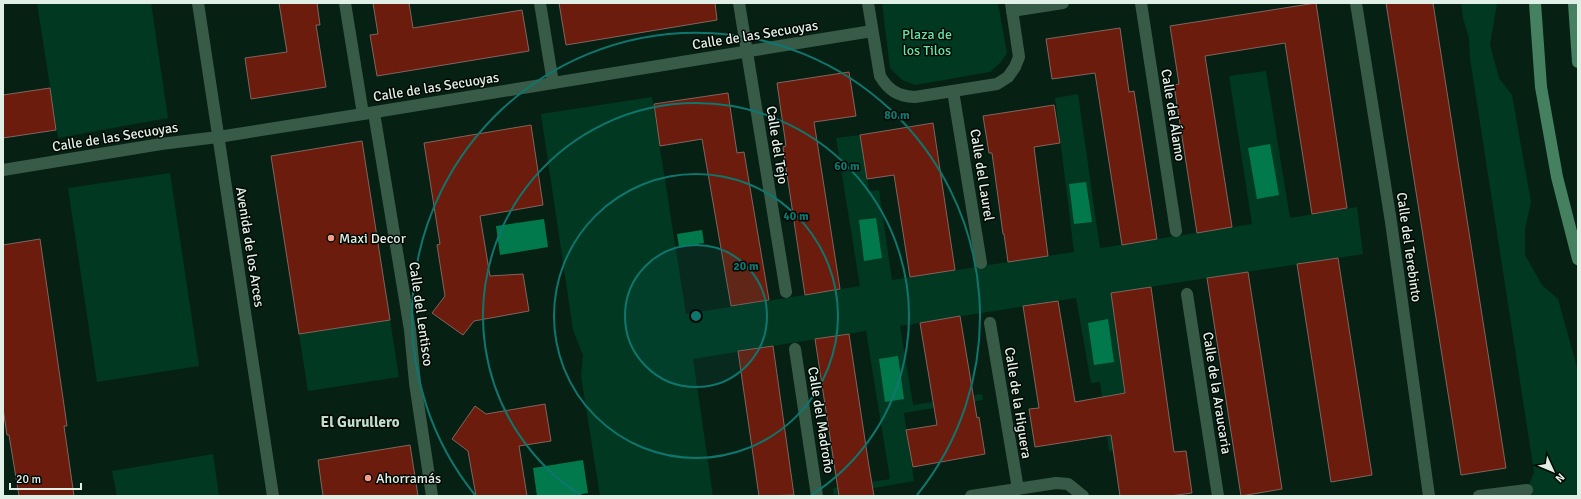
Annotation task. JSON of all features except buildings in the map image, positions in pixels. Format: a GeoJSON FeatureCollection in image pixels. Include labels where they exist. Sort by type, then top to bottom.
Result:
{"type":"FeatureCollection","features":[{"type":"Feature","properties":{"kind":"street","name":"Avenida de los Arces"},"geometry":{"type":"LineString","coordinates":[[198,3],[273,496]]}},
{"type":"Feature","properties":{"kind":"street","name":"Calle del Lentisco"},"geometry":{"type":"LineString","coordinates":[[345,3],[410,330],[415,383],[432,496]]}},
{"type":"Feature","properties":{"kind":"street"},"geometry":{"type":"LineString","coordinates":[[540,3],[553,83]]}},
{"type":"Feature","properties":{"kind":"street","name":"Calle del Tejo"},"geometry":{"type":"LineString","coordinates":[[739,3],[786,292]]}},
{"type":"Feature","properties":{"kind":"street"},"geometry":{"type":"LineString","coordinates":[[868,3],[880,76],[884,83],[893,92],[902,96],[914,97],[998,84],[1008,77],[1016,67],[1019,57],[1012,7],[1063,3]]}},
{"type":"Feature","properties":{"kind":"street","name":"Calle del Álamo"},"geometry":{"type":"LineString","coordinates":[[1141,3],[1176,231]]}},
{"type":"Feature","properties":{"kind":"street","name":"Calle del Terebinto"},"geometry":{"type":"LineString","coordinates":[[1356,3],[1391,222],[1429,496]]}},
{"type":"Feature","properties":{"kind":"street"},"geometry":{"type":"LineString","coordinates":[[1535,3],[1541,87],[1557,177],[1578,259]]}},
{"type":"Feature","properties":{"kind":"street"},"geometry":{"type":"LineString","coordinates":[[1574,3],[1578,62]]}},
{"type":"Feature","properties":{"kind":"street","name":"Calle de las Secuoyas"},"geometry":{"type":"LineString","coordinates":[[3,170],[161,144],[218,137],[368,114],[872,31]]}},
{"type":"Feature","properties":{"kind":"street","name":"Calle del Laurel"},"geometry":{"type":"LineString","coordinates":[[954,91],[981,263]]}},
{"type":"Feature","properties":{"kind":"street","name":"Calle de la Araucaria"},"geometry":{"type":"LineString","coordinates":[[1187,294],[1218,496]]}},
{"type":"Feature","properties":{"kind":"street","name":"Calle de la Higuera"},"geometry":{"type":"LineString","coordinates":[[990,323],[1018,488]]}},
{"type":"Feature","properties":{"kind":"street","name":"Calle del Madroño"},"geometry":{"type":"LineString","coordinates":[[795,349],[818,496]]}},
{"type":"Feature","properties":{"kind":"street"},"geometry":{"type":"LineString","coordinates":[[971,496],[1056,483],[1068,484],[1083,496]]}},
{"type":"Feature","properties":{"kind":"street"},"geometry":{"type":"LineString","coordinates":[[1478,496],[1527,490]]}},
{"type":"Feature","properties":{"kind":"green space"},"geometry":{"type":"Polygon","coordinates":[[[37,3],[151,3],[168,118],[58,138],[37,3]]]}},
{"type":"Feature","properties":{"kind":"green space","name":"Plaza de los Tilos"},"geometry":{"type":"Polygon","coordinates":[[[882,3],[998,3],[1007,53],[1001,62],[990,72],[915,85],[902,80],[890,68],[882,3]]]}},
{"type":"Feature","properties":{"kind":"green space"},"geometry":{"type":"Polygon","coordinates":[[[1461,3],[1497,3],[1490,45],[1499,78],[1512,95],[1531,202],[1525,229],[1525,255],[1542,285],[1558,299],[1578,371],[1578,496],[1525,496],[1534,472],[1470,58],[1469,38],[1463,18],[1461,3]]]}},
{"type":"Feature","properties":{"kind":"green space"},"geometry":{"type":"Polygon","coordinates":[[[1266,71],[1290,218],[1357,207],[1363,254],[1111,293],[1132,448],[1109,451],[1100,382],[1091,383],[1076,298],[900,326],[913,405],[982,394],[983,400],[904,413],[914,481],[834,495],[833,488],[890,479],[866,331],[693,359],[713,496],[600,496],[581,376],[583,355],[573,330],[541,114],[652,97],[686,314],[860,286],[836,138],[860,135],[869,191],[879,190],[892,280],[1074,252],[1055,98],[1078,94],[1100,248],[1252,224],[1229,76],[1266,71]]]}},
{"type":"Feature","properties":{"kind":"green space"},"geometry":{"type":"Polygon","coordinates":[[[170,173],[199,366],[97,382],[68,188],[170,173]]]}},
{"type":"Feature","properties":{"kind":"green space"},"geometry":{"type":"Polygon","coordinates":[[[390,320],[399,377],[308,391],[299,334],[390,320]]]}},
{"type":"Feature","properties":{"kind":"green space"},"geometry":{"type":"Polygon","coordinates":[[[213,454],[219,496],[117,496],[112,471],[213,454]]]}},
{"type":"Feature","properties":{"kind":"shaded area"},"geometry":{"type":"Polygon","coordinates":[[[1270,144],[1279,195],[1257,199],[1248,148],[1270,144]]]}},
{"type":"Feature","properties":{"kind":"shaded area"},"geometry":{"type":"Polygon","coordinates":[[[1086,182],[1092,222],[1074,224],[1069,184],[1086,182]]]}},
{"type":"Feature","properties":{"kind":"shaded area"},"geometry":{"type":"Polygon","coordinates":[[[876,218],[882,258],[864,261],[859,220],[876,218]]]}},
{"type":"Feature","properties":{"kind":"shaded area"},"geometry":{"type":"Polygon","coordinates":[[[544,219],[548,247],[500,255],[496,226],[544,219]]]}},
{"type":"Feature","properties":{"kind":"shaded area"},"geometry":{"type":"Polygon","coordinates":[[[702,230],[704,243],[679,247],[677,234],[702,230]]]}},
{"type":"Feature","properties":{"kind":"shaded area"},"geometry":{"type":"Polygon","coordinates":[[[1108,319],[1114,362],[1094,365],[1088,323],[1108,319]]]}},
{"type":"Feature","properties":{"kind":"shaded area"},"geometry":{"type":"Polygon","coordinates":[[[898,356],[904,399],[885,402],[879,359],[898,356]]]}},
{"type":"Feature","properties":{"kind":"shaded area"},"geometry":{"type":"Polygon","coordinates":[[[583,460],[588,493],[570,496],[537,496],[533,468],[583,460]]]}},
{"type":"Feature","properties":{"kind":"place","name":"Maxi Decor"},"geometry":{"type":"Point","coordinates":[331,238]}},
{"type":"Feature","properties":{"kind":"place","name":"Ahorramás"},"geometry":{"type":"Point","coordinates":[368,478]}},
{"type":"Feature","properties":{"kind":"district","name":"El Gurullero"},"geometry":{"type":"Point","coordinates":[360,422]}}]}
